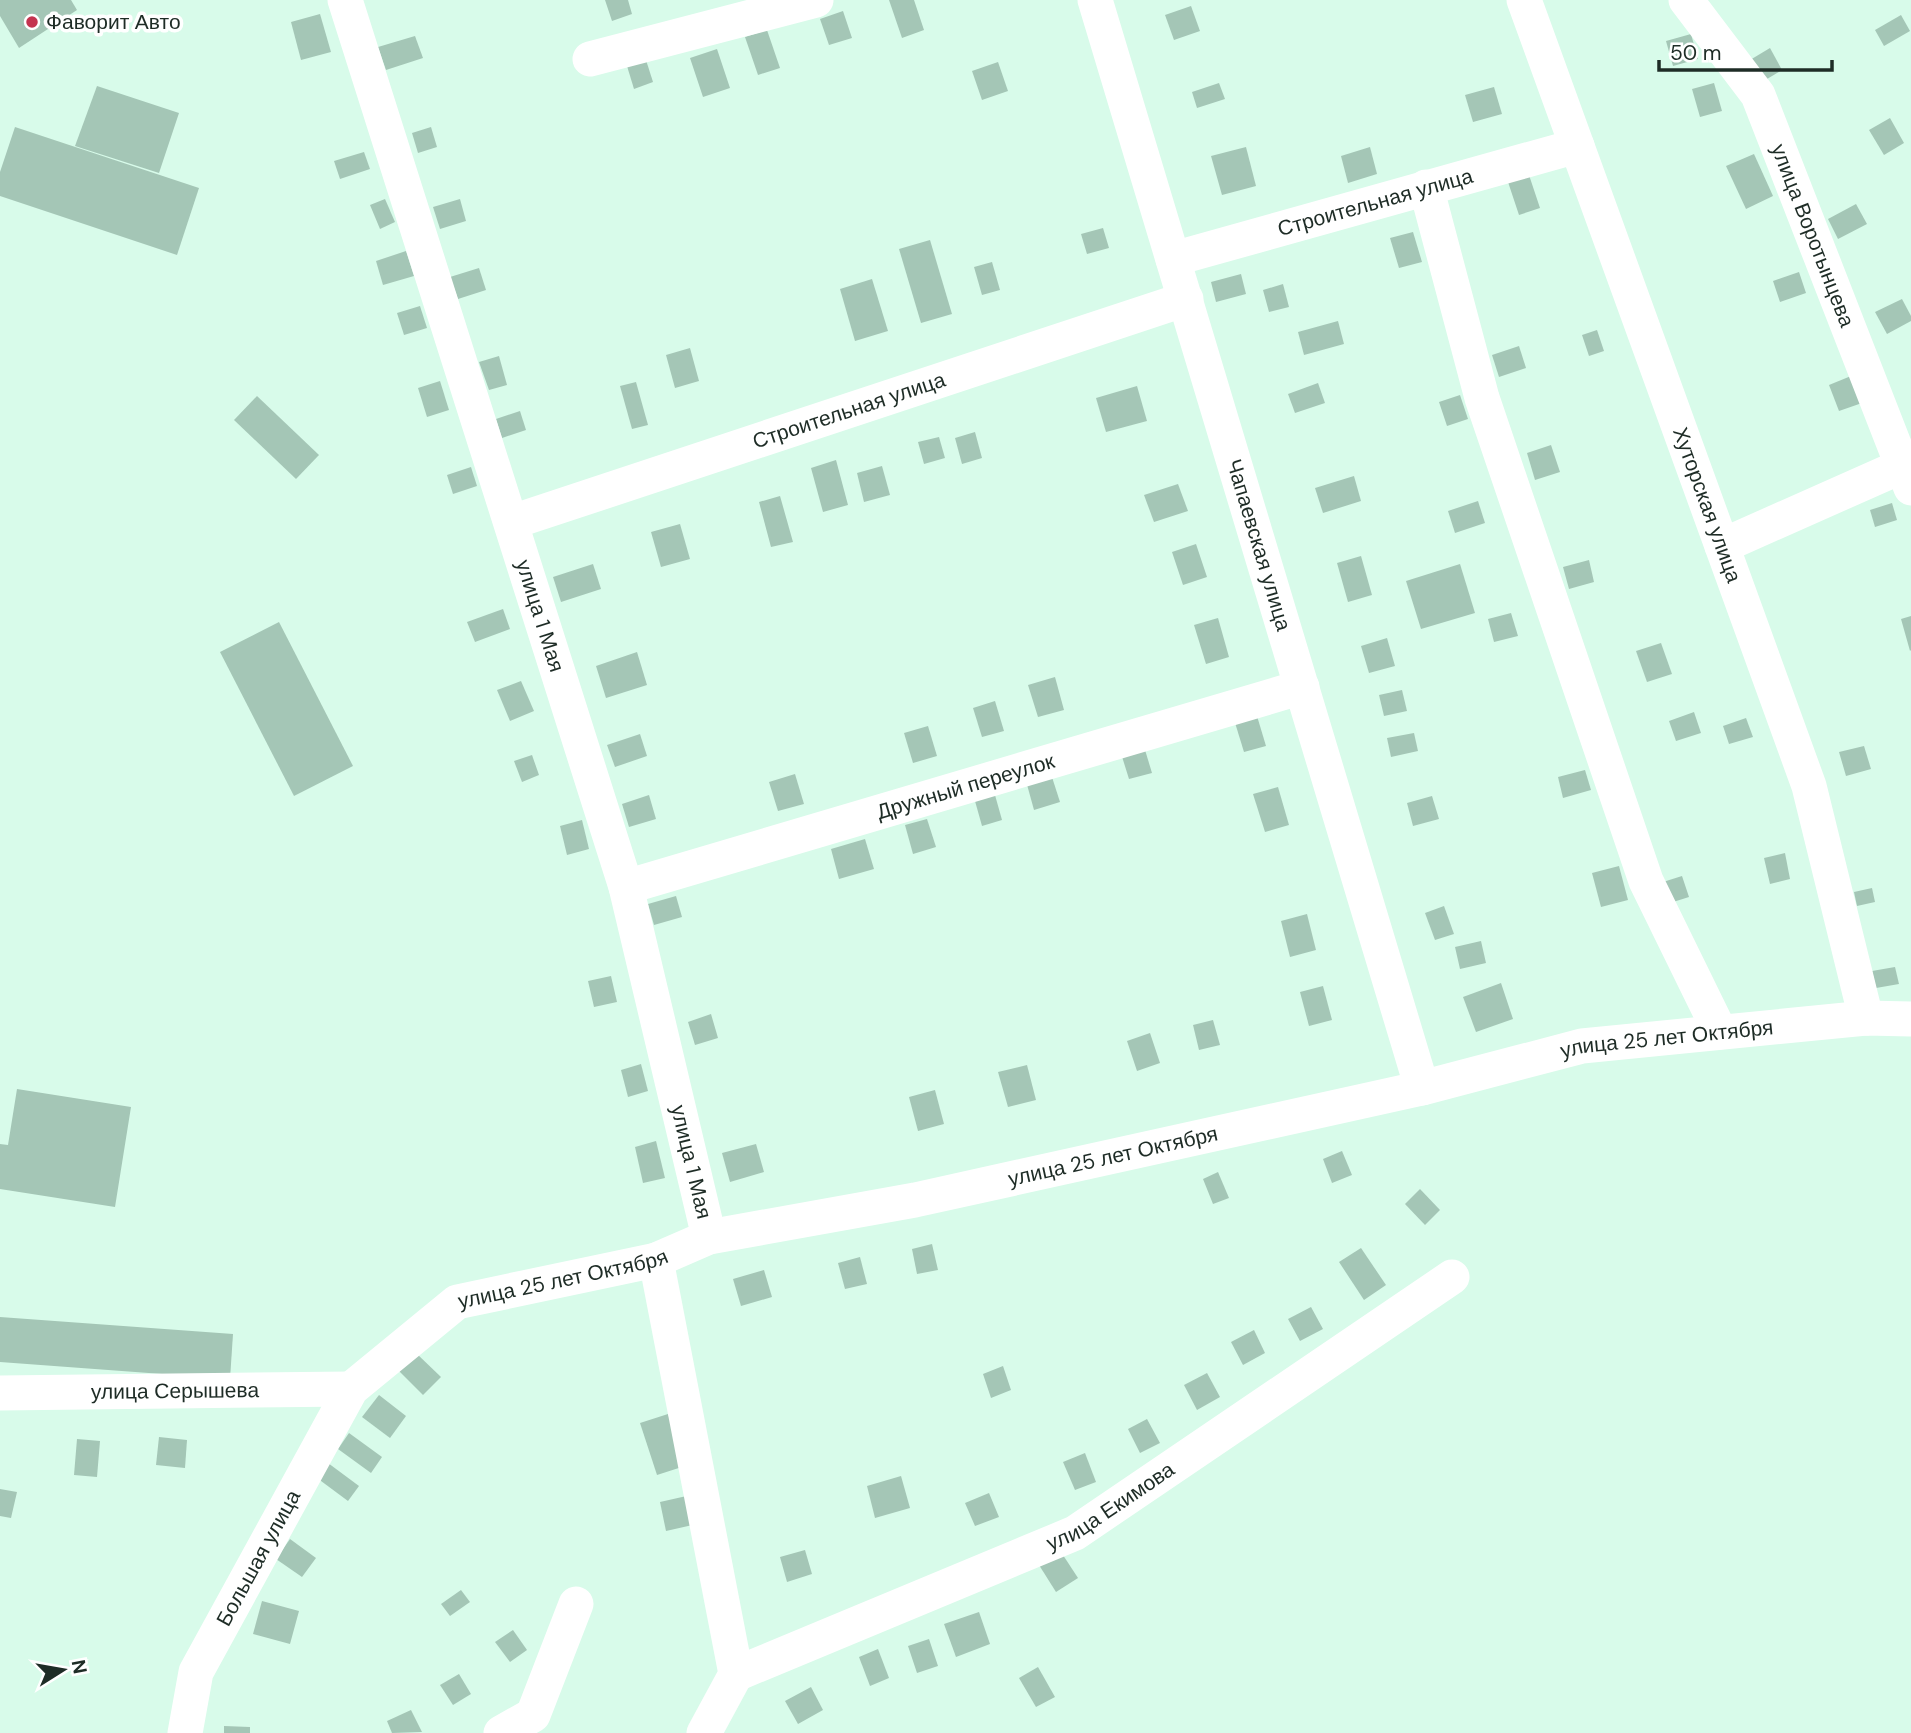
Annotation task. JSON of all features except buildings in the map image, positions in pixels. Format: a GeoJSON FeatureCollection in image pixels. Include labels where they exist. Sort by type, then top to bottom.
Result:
{"type":"FeatureCollection","features":[{"type":"Feature","properties":{"kind":"street","name":"улица 1 Мая"},"geometry":{"type":"LineString","coordinates":[[345,0],[626,887],[709,1237]]}},
{"type":"Feature","properties":{"kind":"street"},"geometry":{"type":"LineString","coordinates":[[590,59],[816,0]]}},
{"type":"Feature","properties":{"kind":"street","name":"Чапаевская улица"},"geometry":{"type":"LineString","coordinates":[[1096,0],[1422,1088]]}},
{"type":"Feature","properties":{"kind":"street","name":"Хуторская улица"},"geometry":{"type":"LineString","coordinates":[[1524,0],[1809,786],[1867,1018]]}},
{"type":"Feature","properties":{"kind":"street","name":"улица Воротынцева"},"geometry":{"type":"LineString","coordinates":[[1686,0],[1758,95],[1908,472]]}},
{"type":"Feature","properties":{"kind":"street","name":"Строительная улица"},"geometry":{"type":"LineString","coordinates":[[1173,258],[1577,146]]}},
{"type":"Feature","properties":{"kind":"street"},"geometry":{"type":"LineString","coordinates":[[1426,187],[1482,398],[1646,881],[1720,1032]]}},
{"type":"Feature","properties":{"kind":"street","name":"Строительная улица"},"geometry":{"type":"LineString","coordinates":[[512,522],[1185,299]]}},
{"type":"Feature","properties":{"kind":"street"},"geometry":{"type":"LineString","coordinates":[[1722,546],[1908,472]]}},
{"type":"Feature","properties":{"kind":"street","name":"Дружный переулок"},"geometry":{"type":"LineString","coordinates":[[626,887],[1302,687]]}},
{"type":"Feature","properties":{"kind":"street","name":"улица 25 лет Октября"},"geometry":{"type":"LineString","coordinates":[[351,1389],[457,1302],[656,1260],[709,1237],[915,1200],[1422,1088],[1582,1046],[1867,1018],[1911,1019]]}},
{"type":"Feature","properties":{"kind":"street"},"geometry":{"type":"LineString","coordinates":[[656,1260],[736,1674],[704,1733]]}},
{"type":"Feature","properties":{"kind":"street","name":"улица Екимова"},"geometry":{"type":"LineString","coordinates":[[736,1674],[1075,1533],[1452,1277]]}},
{"type":"Feature","properties":{"kind":"street","name":"улица Серышева"},"geometry":{"type":"LineString","coordinates":[[0,1393],[351,1389]]}},
{"type":"Feature","properties":{"kind":"street","name":"Большая улица"},"geometry":{"type":"LineString","coordinates":[[186,1733],[196,1672],[351,1389]]}},
{"type":"Feature","properties":{"kind":"street"},"geometry":{"type":"LineString","coordinates":[[501,1733],[533,1715],[576,1604]]}},
{"type":"Feature","properties":{"kind":"place","name":"Фаворит Авто"},"geometry":{"type":"Point","coordinates":[32,22]}}]}
